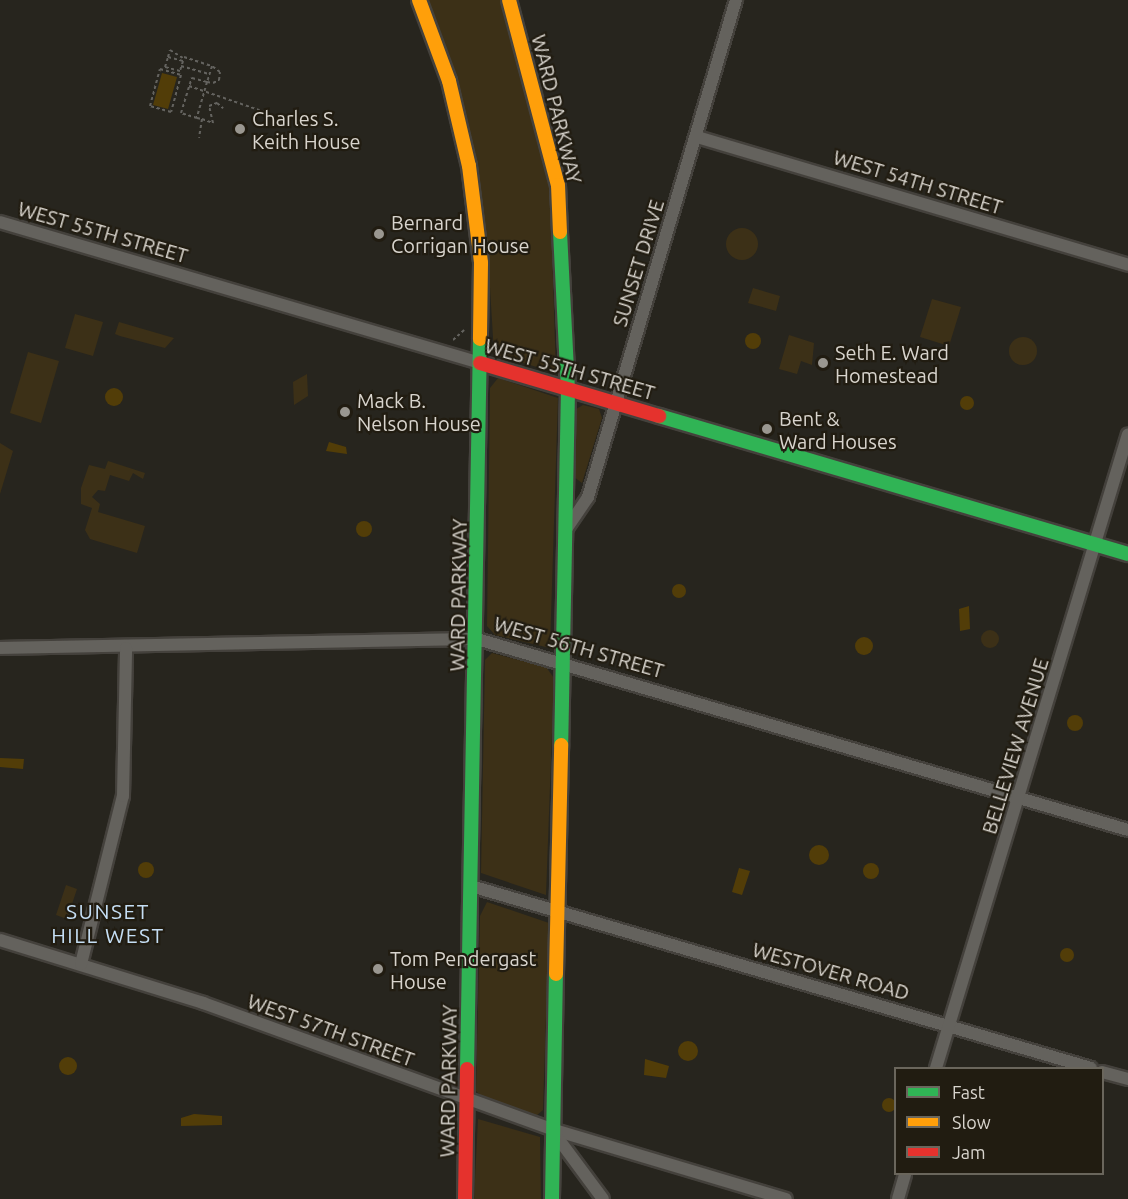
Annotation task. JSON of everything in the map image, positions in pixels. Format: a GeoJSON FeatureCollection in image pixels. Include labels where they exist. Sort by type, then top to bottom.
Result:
{"type":"FeatureCollection","features":[{"type":"Feature","properties":{"kind":"main road","name":"WARD PARKWAY"},"geometry":{"type":"LineString","coordinates":[[419,0],[449,81],[469,166],[481,263],[477,639],[469,1101],[465,1199]]}},
{"type":"Feature","properties":{"kind":"main road","name":"WARD PARKWAY"},"geometry":{"type":"LineString","coordinates":[[509,0],[558,185],[568,389],[559,911],[551,1129],[552,1199]]}},
{"type":"Feature","properties":{"kind":"main road","name":"WEST 55TH STREET"},"geometry":{"type":"LineString","coordinates":[[480,363],[1128,554]]}},
{"type":"Feature","properties":{"kind":"street","name":"SUNSET DRIVE"},"geometry":{"type":"LineString","coordinates":[[565,531],[588,497],[736,0]]}},
{"type":"Feature","properties":{"kind":"street","name":"WEST 54TH STREET"},"geometry":{"type":"LineString","coordinates":[[696,137],[1128,265]]}},
{"type":"Feature","properties":{"kind":"street","name":"WEST 55TH STREET"},"geometry":{"type":"LineString","coordinates":[[0,222],[480,363]]}},
{"type":"Feature","properties":{"kind":"street","name":"BELLEVIEW AVENUE"},"geometry":{"type":"LineString","coordinates":[[936,1067],[1128,434]]}},
{"type":"Feature","properties":{"kind":"street","name":"WEST 56TH STREET"},"geometry":{"type":"LineString","coordinates":[[0,648],[126,648],[477,639],[563,660],[1128,830]]}},
{"type":"Feature","properties":{"kind":"street"},"geometry":{"type":"LineString","coordinates":[[81,964],[123,796],[126,648]]}},
{"type":"Feature","properties":{"kind":"street","name":"WESTOVER ROAD"},"geometry":{"type":"LineString","coordinates":[[471,886],[1088,1067]]}},
{"type":"Feature","properties":{"kind":"street","name":"WEST 57TH STREET"},"geometry":{"type":"LineString","coordinates":[[0,940],[81,964],[551,1129],[786,1199]]}},
{"type":"Feature","properties":{"kind":"street"},"geometry":{"type":"LineString","coordinates":[[1104,1073],[1128,1079]]}},
{"type":"Feature","properties":{"kind":"street"},"geometry":{"type":"LineString","coordinates":[[551,1129],[603,1199]]}},
{"type":"Feature","properties":{"kind":"street"},"geometry":{"type":"LineString","coordinates":[[898,1199],[904,1175]]}},
{"type":"Feature","properties":{"kind":"path"},"geometry":{"type":"LineString","coordinates":[[183,59],[170,50],[165,67],[172,70],[181,75],[171,112],[150,106],[160,69],[172,70],[181,66],[209,74]]}},
{"type":"Feature","properties":{"kind":"path"},"geometry":{"type":"LineString","coordinates":[[168,57],[212,66],[220,77],[226,79]]}},
{"type":"Feature","properties":{"kind":"path"},"geometry":{"type":"LineString","coordinates":[[181,66],[183,59]]}},
{"type":"Feature","properties":{"kind":"path"},"geometry":{"type":"LineString","coordinates":[[197,118],[212,66]]}},
{"type":"Feature","properties":{"kind":"path"},"geometry":{"type":"LineString","coordinates":[[220,77],[207,82],[192,78],[181,113],[213,123],[209,106],[217,103],[223,108]]}},
{"type":"Feature","properties":{"kind":"path"},"geometry":{"type":"LineString","coordinates":[[189,86],[268,113],[279,123]]}},
{"type":"Feature","properties":{"kind":"path"},"geometry":{"type":"LineString","coordinates":[[175,97],[185,100]]}},
{"type":"Feature","properties":{"kind":"path"},"geometry":{"type":"LineString","coordinates":[[199,138],[202,119]]}},
{"type":"Feature","properties":{"kind":"path"},"geometry":{"type":"LineString","coordinates":[[453,340],[467,330]]}},
{"type":"Feature","properties":{"kind":"shaded area"},"geometry":{"type":"Polygon","coordinates":[[[428,0],[501,0],[550,186],[556,373],[494,354],[487,238],[428,0]]]}},
{"type":"Feature","properties":{"kind":"shaded area"},"geometry":{"type":"Polygon","coordinates":[[[162,73],[177,77],[168,109],[153,105],[162,73]]]}},
{"type":"Feature","properties":{"kind":"shaded area"},"geometry":{"type":"Polygon","coordinates":[[[742,228],[753,233],[758,244],[753,255],[742,260],[731,255],[726,244],[731,233],[742,228]]]}},
{"type":"Feature","properties":{"kind":"shaded area"},"geometry":{"type":"Polygon","coordinates":[[[753,288],[780,296],[776,311],[748,303],[753,288]]]}},
{"type":"Feature","properties":{"kind":"shaded area"},"geometry":{"type":"Polygon","coordinates":[[[932,299],[961,307],[949,346],[920,337],[932,299]]]}},
{"type":"Feature","properties":{"kind":"shaded area"},"geometry":{"type":"Polygon","coordinates":[[[75,314],[103,322],[93,356],[65,348],[75,314]]]}},
{"type":"Feature","properties":{"kind":"shaded area"},"geometry":{"type":"Polygon","coordinates":[[[119,322],[174,338],[165,348],[120,336],[115,334],[119,322]]]}},
{"type":"Feature","properties":{"kind":"shaded area"},"geometry":{"type":"Polygon","coordinates":[[[753,333],[761,341],[753,349],[745,341],[753,333]]]}},
{"type":"Feature","properties":{"kind":"shaded area"},"geometry":{"type":"Polygon","coordinates":[[[789,335],[814,343],[812,365],[801,361],[797,374],[779,369],[789,335]]]}},
{"type":"Feature","properties":{"kind":"shaded area"},"geometry":{"type":"Polygon","coordinates":[[[1023,337],[1033,341],[1037,351],[1033,361],[1023,365],[1013,361],[1009,351],[1013,341],[1023,337]]]}},
{"type":"Feature","properties":{"kind":"shaded area"},"geometry":{"type":"Polygon","coordinates":[[[28,352],[59,361],[41,423],[10,413],[28,352]]]}},
{"type":"Feature","properties":{"kind":"shaded area"},"geometry":{"type":"Polygon","coordinates":[[[307,374],[308,396],[294,405],[293,382],[307,374]]]}},
{"type":"Feature","properties":{"kind":"shaded area"},"geometry":{"type":"Polygon","coordinates":[[[498,378],[558,398],[550,648],[495,635],[487,626],[490,388],[498,378]]]}},
{"type":"Feature","properties":{"kind":"shaded area"},"geometry":{"type":"Polygon","coordinates":[[[114,388],[120,391],[123,397],[120,403],[114,406],[108,403],[105,397],[108,391],[114,388]]]}},
{"type":"Feature","properties":{"kind":"shaded area"},"geometry":{"type":"Polygon","coordinates":[[[964,396],[970,396],[974,403],[970,410],[964,410],[960,406],[960,400],[964,396]]]}},
{"type":"Feature","properties":{"kind":"shaded area"},"geometry":{"type":"Polygon","coordinates":[[[583,405],[599,409],[602,418],[582,483],[574,477],[576,409],[583,405]]]}},
{"type":"Feature","properties":{"kind":"shaded area"},"geometry":{"type":"Polygon","coordinates":[[[329,442],[346,447],[347,454],[326,451],[329,442]]]}},
{"type":"Feature","properties":{"kind":"shaded area"},"geometry":{"type":"Polygon","coordinates":[[[0,443],[13,451],[0,494],[0,443]]]}},
{"type":"Feature","properties":{"kind":"shaded area"},"geometry":{"type":"Polygon","coordinates":[[[108,461],[145,473],[143,479],[133,473],[129,481],[110,475],[105,491],[98,490],[92,497],[100,504],[98,512],[145,526],[137,553],[90,539],[85,530],[92,508],[81,504],[81,488],[89,465],[105,469],[108,461]]]}},
{"type":"Feature","properties":{"kind":"shaded area"},"geometry":{"type":"Polygon","coordinates":[[[364,521],[372,529],[364,537],[356,529],[364,521]]]}},
{"type":"Feature","properties":{"kind":"shaded area"},"geometry":{"type":"Polygon","coordinates":[[[676,584],[682,584],[686,591],[682,598],[676,598],[672,594],[672,588],[676,584]]]}},
{"type":"Feature","properties":{"kind":"shaded area"},"geometry":{"type":"Polygon","coordinates":[[[969,606],[970,629],[960,631],[959,609],[969,606]]]}},
{"type":"Feature","properties":{"kind":"shaded area"},"geometry":{"type":"Polygon","coordinates":[[[990,630],[996,633],[999,639],[996,645],[990,648],[984,645],[981,639],[984,633],[990,630]]]}},
{"type":"Feature","properties":{"kind":"shaded area"},"geometry":{"type":"Polygon","coordinates":[[[864,637],[870,640],[873,646],[870,652],[864,655],[858,652],[855,646],[858,640],[864,637]]]}},
{"type":"Feature","properties":{"kind":"shaded area"},"geometry":{"type":"Polygon","coordinates":[[[492,653],[546,667],[554,678],[546,895],[481,873],[485,660],[492,653]]]}},
{"type":"Feature","properties":{"kind":"shaded area"},"geometry":{"type":"Polygon","coordinates":[[[1072,715],[1078,715],[1083,723],[1081,729],[1072,731],[1067,726],[1067,720],[1072,715]]]}},
{"type":"Feature","properties":{"kind":"shaded area"},"geometry":{"type":"Polygon","coordinates":[[[0,758],[24,759],[23,769],[0,767],[0,758]]]}},
{"type":"Feature","properties":{"kind":"shaded area"},"geometry":{"type":"Polygon","coordinates":[[[819,845],[826,848],[829,855],[826,862],[819,865],[812,862],[809,855],[812,848],[819,845]]]}},
{"type":"Feature","properties":{"kind":"shaded area"},"geometry":{"type":"Polygon","coordinates":[[[143,862],[149,862],[154,870],[152,876],[143,878],[138,873],[138,867],[143,862]]]}},
{"type":"Feature","properties":{"kind":"shaded area"},"geometry":{"type":"Polygon","coordinates":[[[871,863],[879,871],[871,879],[863,871],[871,863]]]}},
{"type":"Feature","properties":{"kind":"shaded area"},"geometry":{"type":"Polygon","coordinates":[[[739,868],[750,871],[742,895],[732,892],[739,868]]]}},
{"type":"Feature","properties":{"kind":"shaded area"},"geometry":{"type":"Polygon","coordinates":[[[66,885],[77,889],[67,919],[56,915],[66,885]]]}},
{"type":"Feature","properties":{"kind":"shaded area"},"geometry":{"type":"Polygon","coordinates":[[[487,902],[549,923],[543,1110],[536,1116],[484,1099],[476,1091],[480,916],[487,902]]]}},
{"type":"Feature","properties":{"kind":"shaded area"},"geometry":{"type":"Polygon","coordinates":[[[1064,948],[1070,948],[1074,955],[1070,962],[1064,962],[1060,958],[1060,952],[1064,948]]]}},
{"type":"Feature","properties":{"kind":"shaded area"},"geometry":{"type":"Polygon","coordinates":[[[688,1041],[695,1044],[698,1051],[695,1058],[688,1061],[681,1058],[678,1051],[681,1044],[688,1041]]]}},
{"type":"Feature","properties":{"kind":"shaded area"},"geometry":{"type":"Polygon","coordinates":[[[68,1057],[74,1060],[77,1066],[74,1072],[68,1075],[62,1072],[59,1066],[62,1060],[68,1057]]]}},
{"type":"Feature","properties":{"kind":"shaded area"},"geometry":{"type":"Polygon","coordinates":[[[645,1059],[669,1066],[666,1078],[644,1075],[645,1059]]]}},
{"type":"Feature","properties":{"kind":"shaded area"},"geometry":{"type":"Polygon","coordinates":[[[886,1098],[892,1098],[894,1110],[886,1112],[882,1108],[882,1102],[886,1098]]]}},
{"type":"Feature","properties":{"kind":"shaded area"},"geometry":{"type":"Polygon","coordinates":[[[194,1114],[222,1116],[222,1125],[181,1126],[181,1118],[194,1114]]]}},
{"type":"Feature","properties":{"kind":"shaded area"},"geometry":{"type":"Polygon","coordinates":[[[478,1119],[540,1137],[541,1199],[474,1199],[478,1119]]]}},
{"type":"Feature","properties":{"kind":"traffic: fast"},"geometry":{"type":"LineString","coordinates":[[560,232],[568,389],[561,745]]}},
{"type":"Feature","properties":{"kind":"traffic: fast"},"geometry":{"type":"LineString","coordinates":[[467,1069],[480,339]]}},
{"type":"Feature","properties":{"kind":"traffic: fast"},"geometry":{"type":"LineString","coordinates":[[659,416],[1128,554]]}},
{"type":"Feature","properties":{"kind":"traffic: fast"},"geometry":{"type":"LineString","coordinates":[[552,1199],[556,974]]}},
{"type":"Feature","properties":{"kind":"traffic: slow"},"geometry":{"type":"LineString","coordinates":[[419,0],[449,81],[469,166],[481,263],[480,339]]}},
{"type":"Feature","properties":{"kind":"traffic: slow"},"geometry":{"type":"LineString","coordinates":[[509,0],[558,185],[560,232]]}},
{"type":"Feature","properties":{"kind":"traffic: slow"},"geometry":{"type":"LineString","coordinates":[[556,974],[561,745]]}},
{"type":"Feature","properties":{"kind":"traffic: jam"},"geometry":{"type":"LineString","coordinates":[[480,363],[659,416]]}},
{"type":"Feature","properties":{"kind":"traffic: jam"},"geometry":{"type":"LineString","coordinates":[[465,1199],[467,1069]]}},
{"type":"Feature","properties":{"kind":"place","name":"Charles S. Keith House"},"geometry":{"type":"Point","coordinates":[240,129]}},
{"type":"Feature","properties":{"kind":"place","name":"Bernard Corrigan House"},"geometry":{"type":"Point","coordinates":[379,234]}},
{"type":"Feature","properties":{"kind":"place","name":"Seth E. Ward Homestead"},"geometry":{"type":"Point","coordinates":[823,363]}},
{"type":"Feature","properties":{"kind":"place","name":"Mack B. Nelson House"},"geometry":{"type":"Point","coordinates":[345,412]}},
{"type":"Feature","properties":{"kind":"place","name":"Bent & Ward Houses"},"geometry":{"type":"Point","coordinates":[767,429]}},
{"type":"Feature","properties":{"kind":"place","name":"Tom Pendergast House"},"geometry":{"type":"Point","coordinates":[378,969]}},
{"type":"Feature","properties":{"kind":"district","name":"SUNSET HILL WEST"},"geometry":{"type":"Point","coordinates":[108,923]}}]}
